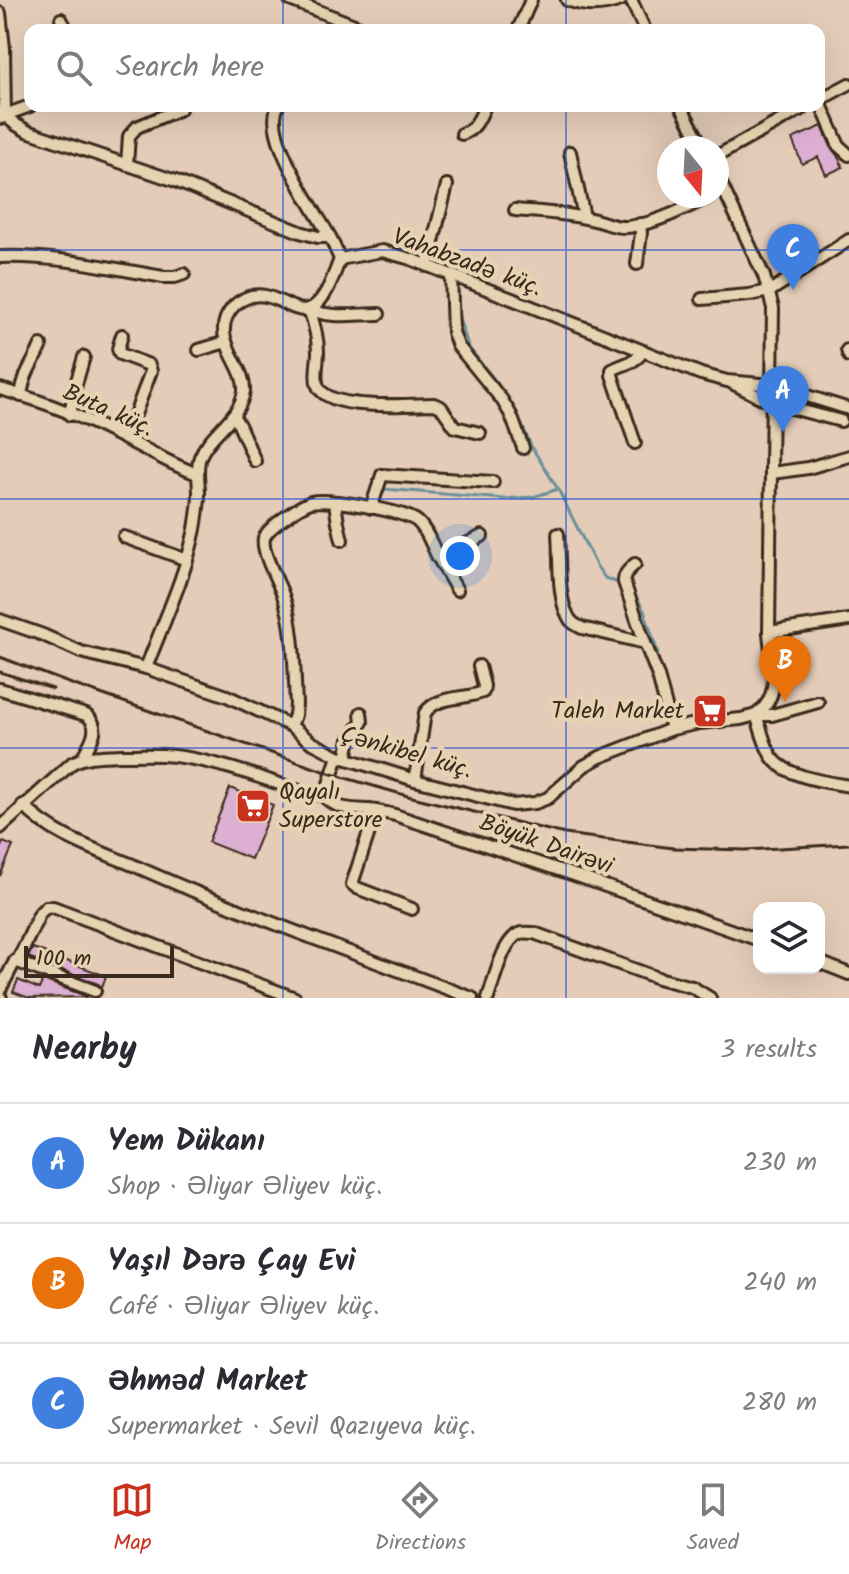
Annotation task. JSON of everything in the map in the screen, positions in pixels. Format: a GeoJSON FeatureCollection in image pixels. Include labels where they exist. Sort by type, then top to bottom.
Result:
{"type":"FeatureCollection","features":[{"type":"Feature","properties":{"kind":"street"},"geometry":{"type":"LineString","coordinates":[[290,0],[352,24]]}},
{"type":"Feature","properties":{"kind":"street"},"geometry":{"type":"LineString","coordinates":[[521,24],[531,0]]}},
{"type":"Feature","properties":{"kind":"street"},"geometry":{"type":"LineString","coordinates":[[567,0],[588,6],[621,0]]}},
{"type":"Feature","properties":{"kind":"street"},"geometry":{"type":"LineString","coordinates":[[631,0],[642,24]]}},
{"type":"Feature","properties":{"kind":"street"},"geometry":{"type":"LineString","coordinates":[[0,13],[4,48],[2,115]]}},
{"type":"Feature","properties":{"kind":"street"},"geometry":{"type":"LineString","coordinates":[[825,97],[849,84]]}},
{"type":"Feature","properties":{"kind":"street"},"geometry":{"type":"LineString","coordinates":[[2,115],[24,108]]}},
{"type":"Feature","properties":{"kind":"street"},"geometry":{"type":"LineString","coordinates":[[127,165],[129,136],[137,127],[171,112]]}},
{"type":"Feature","properties":{"kind":"street"},"geometry":{"type":"LineString","coordinates":[[275,112],[283,154],[340,259],[322,297],[309,309]]}},
{"type":"Feature","properties":{"kind":"street"},"geometry":{"type":"LineString","coordinates":[[462,134],[476,126],[482,112]]}},
{"type":"Feature","properties":{"kind":"street"},"geometry":{"type":"LineString","coordinates":[[684,112],[697,136]]}},
{"type":"Feature","properties":{"kind":"street"},"geometry":{"type":"LineString","coordinates":[[729,149],[796,112]]}},
{"type":"Feature","properties":{"kind":"street"},"geometry":{"type":"LineString","coordinates":[[824,112],[839,146],[849,155]]}},
{"type":"Feature","properties":{"kind":"street"},"geometry":{"type":"LineString","coordinates":[[2,115],[27,131],[173,180],[300,232],[330,237]]}},
{"type":"Feature","properties":{"kind":"street"},"geometry":{"type":"LineString","coordinates":[[570,152],[584,217]]}},
{"type":"Feature","properties":{"kind":"street"},"geometry":{"type":"LineString","coordinates":[[427,266],[447,185]]}},
{"type":"Feature","properties":{"kind":"street"},"geometry":{"type":"LineString","coordinates":[[515,210],[584,217],[626,227],[684,208]]}},
{"type":"Feature","properties":{"kind":"street"},"geometry":{"type":"LineString","coordinates":[[729,208],[770,291],[773,308],[769,632],[774,679],[773,692],[765,708],[756,715],[777,764],[822,781],[849,786]]}},
{"type":"Feature","properties":{"kind":"street"},"geometry":{"type":"LineString","coordinates":[[637,264],[640,224]]}},
{"type":"Feature","properties":{"kind":"street"},"geometry":{"type":"LineString","coordinates":[[702,299],[770,291],[849,240]]}},
{"type":"Feature","properties":{"kind":"street","name":"Vahabzadə küç."},"geometry":{"type":"LineString","coordinates":[[340,259],[382,251],[451,275],[701,374],[727,381],[772,385],[849,409]]}},
{"type":"Feature","properties":{"kind":"street"},"geometry":{"type":"LineString","coordinates":[[0,257],[43,258],[163,277],[184,274]]}},
{"type":"Feature","properties":{"kind":"street"},"geometry":{"type":"LineString","coordinates":[[451,275],[453,332],[458,346],[502,400],[523,448]]}},
{"type":"Feature","properties":{"kind":"street"},"geometry":{"type":"LineString","coordinates":[[146,668],[187,560],[199,506],[199,459],[240,403],[244,385],[226,342],[226,318],[237,303],[257,294],[319,314],[379,314]]}},
{"type":"Feature","properties":{"kind":"street"},"geometry":{"type":"LineString","coordinates":[[309,309],[317,335],[316,381],[326,395],[369,406],[434,404],[441,407],[455,427],[480,433]]}},
{"type":"Feature","properties":{"kind":"street"},"geometry":{"type":"LineString","coordinates":[[122,335],[118,349],[120,354],[149,365],[151,371],[126,439]]}},
{"type":"Feature","properties":{"kind":"street"},"geometry":{"type":"LineString","coordinates":[[199,350],[226,342]]}},
{"type":"Feature","properties":{"kind":"street"},"geometry":{"type":"LineString","coordinates":[[21,396],[26,372],[41,345]]}},
{"type":"Feature","properties":{"kind":"street"},"geometry":{"type":"LineString","coordinates":[[635,443],[612,370],[640,357],[642,352]]}},
{"type":"Feature","properties":{"kind":"street"},"geometry":{"type":"LineString","coordinates":[[70,415],[84,357]]}},
{"type":"Feature","properties":{"kind":"street"},"geometry":{"type":"LineString","coordinates":[[727,381],[772,403],[841,421]]}},
{"type":"Feature","properties":{"kind":"street","name":"Buta küç."},"geometry":{"type":"LineString","coordinates":[[0,389],[126,439],[198,474]]}},
{"type":"Feature","properties":{"kind":"street"},"geometry":{"type":"LineString","coordinates":[[233,415],[255,461]]}},
{"type":"Feature","properties":{"kind":"street"},"geometry":{"type":"LineString","coordinates":[[772,473],[808,468],[849,456]]}},
{"type":"Feature","properties":{"kind":"street"},"geometry":{"type":"LineString","coordinates":[[371,508],[382,475],[493,482]]}},
{"type":"Feature","properties":{"kind":"street"},"geometry":{"type":"LineString","coordinates":[[291,726],[296,704],[291,631],[283,595],[266,552],[264,536],[269,530],[303,505],[314,502],[371,508],[413,518],[420,523],[457,590]]}},
{"type":"Feature","properties":{"kind":"street"},"geometry":{"type":"LineString","coordinates":[[335,503],[342,540]]}},
{"type":"Feature","properties":{"kind":"street"},"geometry":{"type":"LineString","coordinates":[[558,534],[562,593],[568,618],[582,628],[645,643]]}},
{"type":"Feature","properties":{"kind":"street"},"geometry":{"type":"LineString","coordinates":[[438,558],[482,536]]}},
{"type":"Feature","properties":{"kind":"street"},"geometry":{"type":"LineString","coordinates":[[124,537],[187,560]]}},
{"type":"Feature","properties":{"kind":"street"},"geometry":{"type":"LineString","coordinates":[[635,564],[624,576],[624,582],[658,676],[672,729]]}},
{"type":"Feature","properties":{"kind":"street","name":"Çənkibel küç."},"geometry":{"type":"LineString","coordinates":[[0,620],[97,658],[146,668],[227,696],[291,726],[311,742],[342,757],[415,780],[513,805],[548,798],[584,766],[600,757],[672,729],[772,715],[818,702]]}},
{"type":"Feature","properties":{"kind":"street"},"geometry":{"type":"LineString","coordinates":[[769,632],[849,620]]}},
{"type":"Feature","properties":{"kind":"street"},"geometry":{"type":"LineString","coordinates":[[415,780],[425,713],[429,706],[437,702],[483,692],[479,666]]}},
{"type":"Feature","properties":{"kind":"street"},"geometry":{"type":"LineString","coordinates":[[0,689],[86,715],[95,725],[83,757],[72,763],[0,828]]}},
{"type":"Feature","properties":{"kind":"street"},"geometry":{"type":"LineString","coordinates":[[322,794],[362,722],[361,713]]}},
{"type":"Feature","properties":{"kind":"street","name":"Böyük Dairəvi"},"geometry":{"type":"LineString","coordinates":[[83,757],[154,755],[226,767],[311,795],[322,794],[342,809],[395,815],[753,938]]}},
{"type":"Feature","properties":{"kind":"street"},"geometry":{"type":"LineString","coordinates":[[23,805],[35,818],[70,838],[175,884],[472,998]]}},
{"type":"Feature","properties":{"kind":"street"},"geometry":{"type":"LineString","coordinates":[[376,811],[352,884],[412,909]]}},
{"type":"Feature","properties":{"kind":"street"},"geometry":{"type":"LineString","coordinates":[[0,990],[40,913],[46,907],[53,907],[295,998]]}},
{"type":"Feature","properties":{"kind":"street"},"geometry":{"type":"LineString","coordinates":[[488,998],[507,945],[522,933],[534,933],[658,978],[692,987],[710,998]]}},
{"type":"Feature","properties":{"kind":"street"},"geometry":{"type":"LineString","coordinates":[[15,961],[95,991]]}},
{"type":"Feature","properties":{"kind":"street"},"geometry":{"type":"LineString","coordinates":[[825,964],[849,974]]}},
{"type":"Feature","properties":{"kind":"building"},"geometry":{"type":"Polygon","coordinates":[[[822,126],[843,167],[826,175],[818,157],[802,164],[792,139],[822,126]]]}},
{"type":"Feature","properties":{"kind":"building"},"geometry":{"type":"Polygon","coordinates":[[[230,788],[273,805],[251,859],[208,842],[230,788]]]}},
{"type":"Feature","properties":{"kind":"building"},"geometry":{"type":"Polygon","coordinates":[[[3,842],[13,846],[0,876],[0,849],[3,842]]]}},
{"type":"Feature","properties":{"kind":"building"},"geometry":{"type":"Polygon","coordinates":[[[33,948],[106,976],[102,987],[28,957],[33,948]]]}},
{"type":"Feature","properties":{"kind":"building"},"geometry":{"type":"Polygon","coordinates":[[[18,980],[39,989],[43,980],[88,997],[29,998],[13,992],[18,980]]]}},
{"type":"Feature","properties":{"kind":"waterway"},"geometry":{"type":"LineString","coordinates":[[458,316],[469,348],[517,414],[532,448],[558,489],[596,565],[605,578],[621,584]]}},
{"type":"Feature","properties":{"kind":"waterway"},"geometry":{"type":"LineString","coordinates":[[384,489],[504,499],[533,497],[558,489]]}},
{"type":"Feature","properties":{"kind":"waterway"},"geometry":{"type":"LineString","coordinates":[[631,587],[644,611],[658,653]]}},
{"type":"Feature","properties":{"kind":"railway"},"geometry":{"type":"LineString","coordinates":[[0,657],[332,774],[565,834],[673,848],[745,850],[849,844]]}},
{"type":"Feature","properties":{"kind":"railway"},"geometry":{"type":"LineString","coordinates":[[0,672],[53,689]]}},
{"type":"Feature","properties":{"kind":"place","name":"Əhməd Market"},"geometry":{"type":"Point","coordinates":[793,290]}},
{"type":"Feature","properties":{"kind":"place","name":"Yem Dükanı"},"geometry":{"type":"Point","coordinates":[783,432]}},
{"type":"Feature","properties":{"kind":"place","name":"Yaşıl Dərə Çay Evi"},"geometry":{"type":"Point","coordinates":[785,702]}},
{"type":"Feature","properties":{"kind":"place","name":"Taleh Market"},"geometry":{"type":"Point","coordinates":[710,711]}},
{"type":"Feature","properties":{"kind":"place","name":"Qayalı Superstore"},"geometry":{"type":"Point","coordinates":[253,806]}}]}
